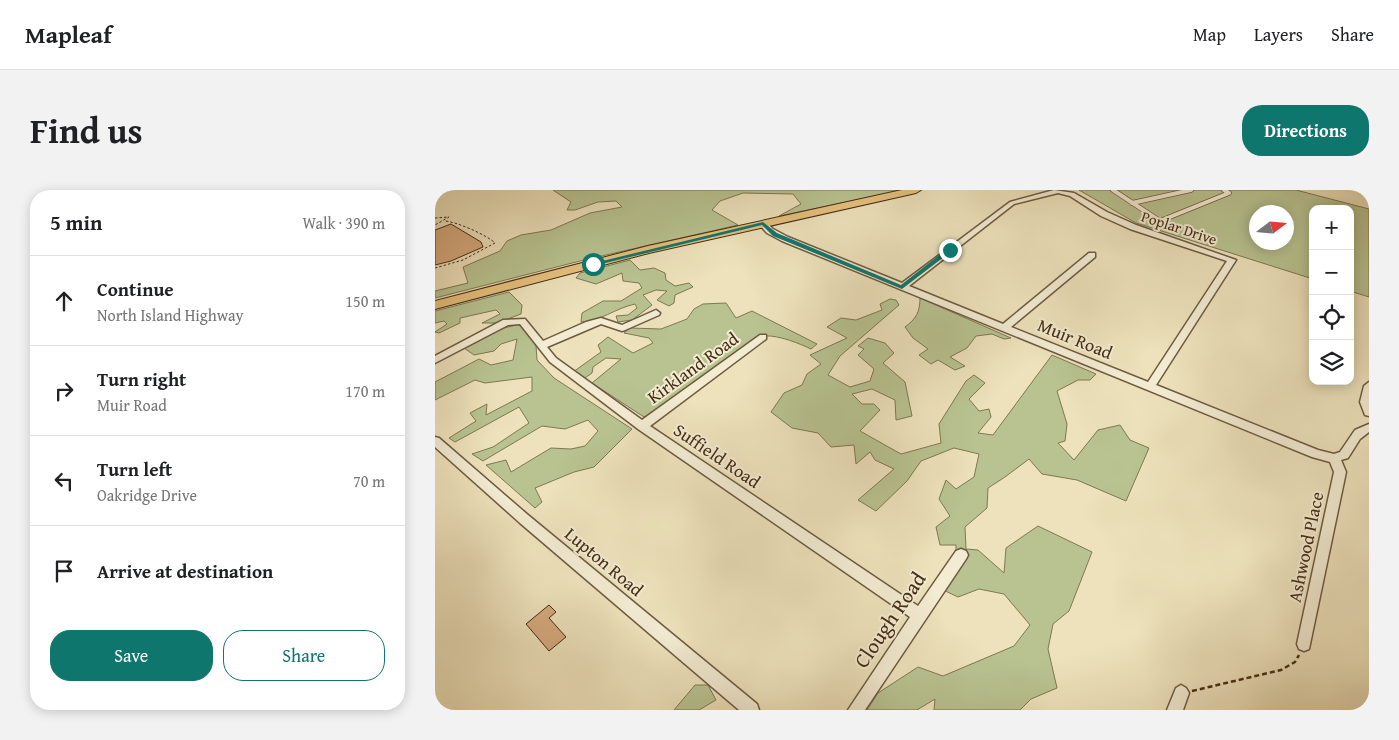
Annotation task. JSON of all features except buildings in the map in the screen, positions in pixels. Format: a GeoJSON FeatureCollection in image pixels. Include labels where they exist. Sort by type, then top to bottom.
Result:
{"type":"FeatureCollection","features":[{"type":"Feature","properties":{"kind":"main road"},"geometry":{"type":"LineString","coordinates":[[435,305],[648,250],[916,190]]}},
{"type":"Feature","properties":{"kind":"street","name":"Poplar Drive"},"geometry":{"type":"LineString","coordinates":[[902,287],[1011,203],[1049,193],[1065,192],[1104,214],[1133,227],[1233,260],[1150,386]]}},
{"type":"Feature","properties":{"kind":"street","name":"Muir Road"},"geometry":{"type":"LineString","coordinates":[[763,224],[775,235],[1316,454],[1334,458]]}},
{"type":"Feature","properties":{"kind":"street"},"geometry":{"type":"LineString","coordinates":[[1004,328],[1092,255]]}},
{"type":"Feature","properties":{"kind":"street"},"geometry":{"type":"LineString","coordinates":[[543,346],[589,324],[601,321],[622,328],[656,313]]}},
{"type":"Feature","properties":{"kind":"street","name":"Suffield Road"},"geometry":{"type":"LineString","coordinates":[[435,360],[506,322],[522,321],[553,360],[642,426],[919,615]]}},
{"type":"Feature","properties":{"kind":"street","name":"Kirkland Road"},"geometry":{"type":"LineString","coordinates":[[642,426],[763,337]]}},
{"type":"Feature","properties":{"kind":"street"},"geometry":{"type":"LineString","coordinates":[[1369,386],[1365,402],[1369,412]]}},
{"type":"Feature","properties":{"kind":"street"},"geometry":{"type":"LineString","coordinates":[[1334,458],[1347,453],[1354,437],[1369,428]]}},
{"type":"Feature","properties":{"kind":"street","name":"Lupton Road"},"geometry":{"type":"LineString","coordinates":[[435,441],[524,519],[751,710]]}},
{"type":"Feature","properties":{"kind":"street","name":"Ashwood Place"},"geometry":{"type":"LineString","coordinates":[[1304,644],[1341,472],[1334,458]]}},
{"type":"Feature","properties":{"kind":"street","name":"Clough Road"},"geometry":{"type":"LineString","coordinates":[[855,710],[961,555]]}},
{"type":"Feature","properties":{"kind":"street"},"geometry":{"type":"LineString","coordinates":[[1175,710],[1181,693]]}},
{"type":"Feature","properties":{"kind":"lane"},"geometry":{"type":"LineString","coordinates":[[1113,190],[1160,221],[1229,193],[1223,190]]}},
{"type":"Feature","properties":{"kind":"lane"},"geometry":{"type":"LineString","coordinates":[[1132,203],[1191,190]]}},
{"type":"Feature","properties":{"kind":"path"},"geometry":{"type":"LineString","coordinates":[[435,218],[448,216],[444,221]]}},
{"type":"Feature","properties":{"kind":"path"},"geometry":{"type":"LineString","coordinates":[[435,224],[444,221],[458,222],[493,240],[495,243],[463,260],[435,268]]}},
{"type":"Feature","properties":{"kind":"path"},"geometry":{"type":"LineString","coordinates":[[1181,693],[1281,670],[1295,662],[1304,644]]}},
{"type":"Feature","properties":{"kind":"green space"},"geometry":{"type":"Polygon","coordinates":[[[553,190],[904,190],[779,216],[801,204],[793,194],[743,193],[720,201],[712,210],[738,225],[584,260],[435,298],[435,291],[468,283],[463,267],[500,251],[507,241],[521,235],[551,230],[590,213],[622,207],[616,201],[598,202],[575,210],[567,210],[571,202],[553,190]]]}},
{"type":"Feature","properties":{"kind":"green space"},"geometry":{"type":"Polygon","coordinates":[[[1079,190],[1296,190],[1354,205],[1309,205],[1309,278],[1136,223],[1079,190]]]}},
{"type":"Feature","properties":{"kind":"green space"},"geometry":{"type":"Polygon","coordinates":[[[1354,205],[1369,209],[1369,297],[1354,292],[1354,205]]]}},
{"type":"Feature","properties":{"kind":"green space"},"geometry":{"type":"Polygon","coordinates":[[[630,260],[640,270],[654,268],[665,273],[666,280],[675,286],[689,283],[693,287],[675,295],[674,303],[669,306],[657,300],[667,291],[656,290],[643,295],[652,305],[632,320],[618,322],[616,316],[628,315],[637,308],[635,304],[594,320],[581,322],[582,313],[603,301],[621,301],[642,288],[639,283],[623,281],[622,273],[596,284],[576,278],[580,273],[630,260]]]}},
{"type":"Feature","properties":{"kind":"green space"},"geometry":{"type":"Polygon","coordinates":[[[509,292],[522,305],[521,314],[497,323],[482,323],[500,314],[496,310],[460,318],[460,323],[439,333],[435,332],[447,324],[444,321],[435,323],[435,311],[509,292]]]}},
{"type":"Feature","properties":{"kind":"green space"},"geometry":{"type":"Polygon","coordinates":[[[920,298],[1011,338],[1004,339],[992,334],[976,336],[967,348],[950,357],[965,366],[955,370],[938,360],[931,364],[919,355],[928,349],[913,338],[905,327],[917,315],[920,298]]]}},
{"type":"Feature","properties":{"kind":"green space"},"geometry":{"type":"Polygon","coordinates":[[[890,299],[896,300],[899,305],[840,356],[828,375],[850,387],[870,381],[874,369],[858,355],[864,349],[858,346],[868,338],[885,343],[894,353],[883,363],[905,382],[912,416],[896,420],[895,400],[872,389],[852,394],[862,404],[874,404],[880,410],[860,431],[901,454],[941,443],[939,424],[966,381],[974,375],[985,383],[969,399],[979,411],[989,409],[991,417],[978,433],[993,435],[1052,355],[1096,374],[1090,380],[1078,380],[1057,391],[1067,424],[1065,441],[1058,443],[1074,460],[1098,430],[1120,425],[1130,440],[1149,448],[1126,501],[1077,480],[1042,474],[1029,459],[988,488],[987,508],[965,527],[966,549],[978,550],[1004,573],[1006,548],[1038,526],[1092,552],[1069,611],[1053,624],[1048,649],[1057,688],[1031,699],[1020,710],[934,710],[935,699],[917,710],[867,710],[878,693],[918,667],[943,676],[1014,646],[1030,625],[1004,594],[979,589],[958,597],[939,588],[956,562],[956,545],[940,545],[936,527],[950,516],[939,499],[946,480],[956,489],[974,477],[979,454],[954,448],[921,461],[907,481],[876,511],[858,500],[894,469],[875,460],[870,452],[856,464],[854,445],[831,447],[818,433],[792,428],[771,412],[784,393],[802,385],[807,374],[821,364],[810,355],[847,338],[827,327],[841,318],[856,320],[882,310],[880,304],[890,299]]]}},
{"type":"Feature","properties":{"kind":"green space"},"geometry":{"type":"Polygon","coordinates":[[[726,303],[736,318],[752,311],[817,344],[811,349],[796,342],[777,337],[766,336],[756,339],[733,354],[675,401],[644,417],[592,383],[621,359],[606,358],[593,367],[592,373],[585,378],[573,372],[601,352],[598,345],[608,337],[633,353],[653,343],[649,338],[624,333],[630,328],[661,329],[687,319],[694,309],[703,304],[726,303]]]}},
{"type":"Feature","properties":{"kind":"green space"},"geometry":{"type":"Polygon","coordinates":[[[524,323],[536,346],[537,360],[554,378],[632,429],[594,467],[574,472],[535,488],[542,502],[535,508],[486,465],[506,460],[511,472],[551,448],[571,449],[585,446],[598,431],[588,420],[565,429],[542,426],[483,461],[472,454],[493,447],[529,423],[519,407],[455,442],[449,438],[476,421],[470,413],[487,404],[486,415],[532,391],[532,377],[485,383],[475,380],[435,400],[435,382],[479,359],[491,365],[513,360],[517,339],[501,344],[494,351],[474,355],[464,348],[492,331],[524,323]]]}},
{"type":"Feature","properties":{"kind":"green space"},"geometry":{"type":"Polygon","coordinates":[[[695,685],[708,685],[716,700],[699,710],[674,710],[695,685]]]}},
{"type":"Feature","properties":{"kind":"route"},"geometry":{"type":"LineString","coordinates":[[593,264],[763,224],[775,235],[902,287],[950,250]]}}]}
